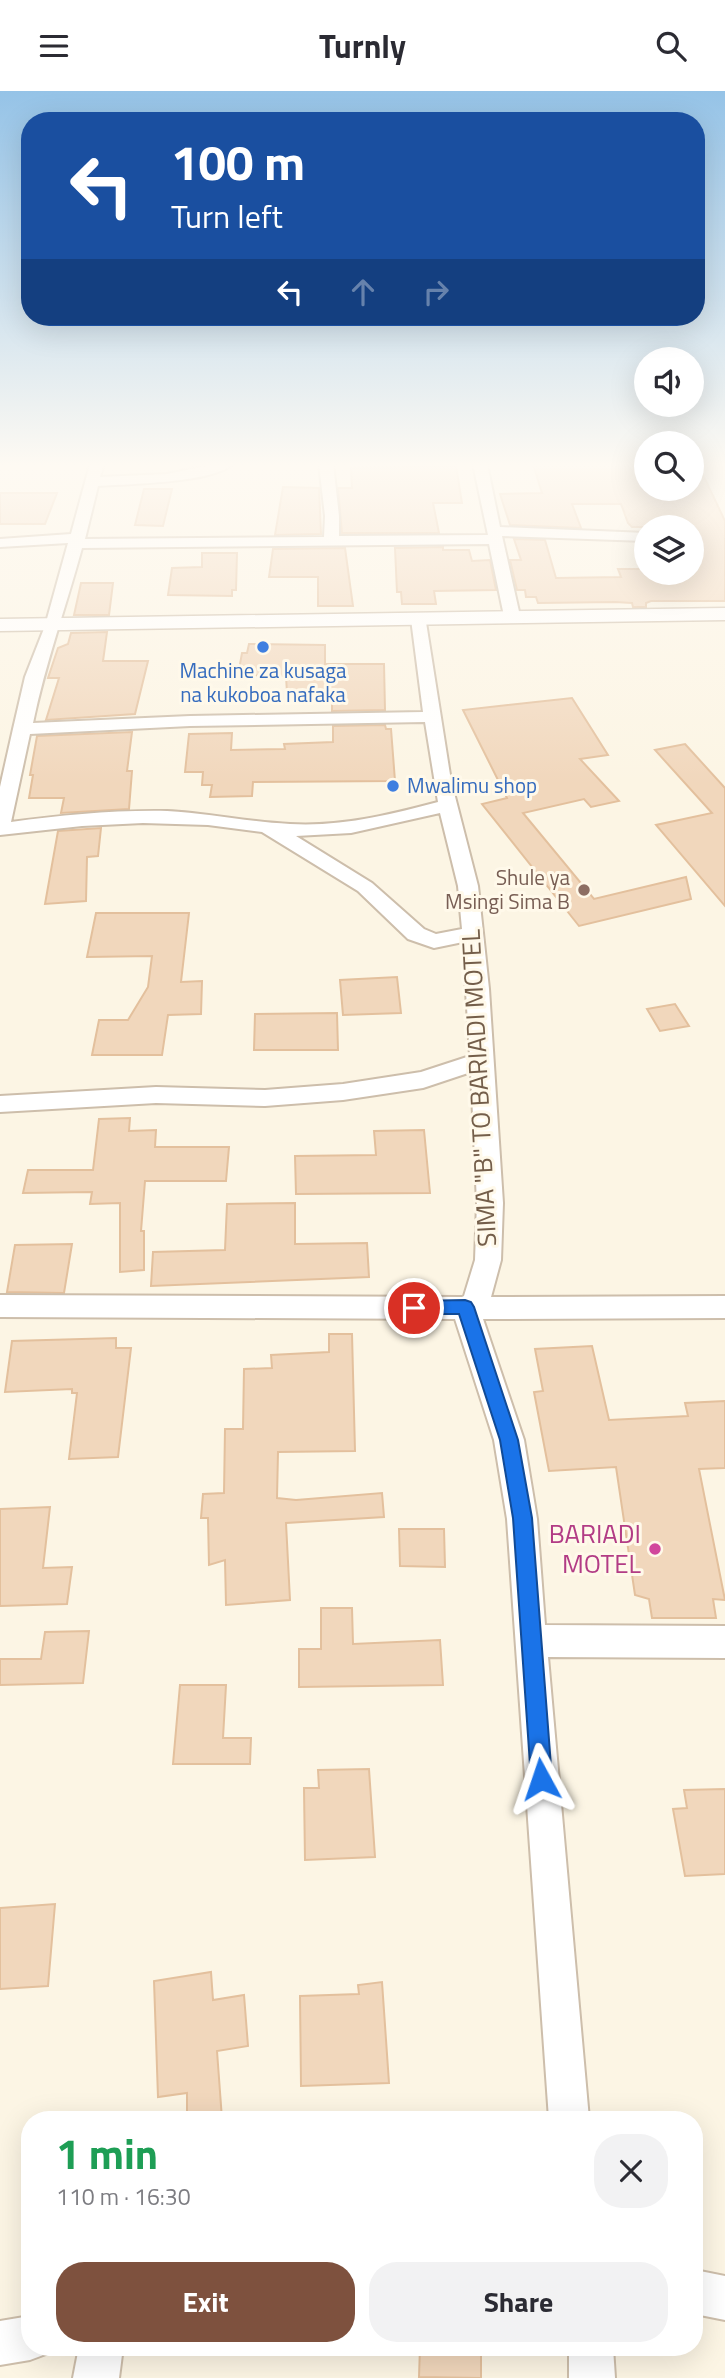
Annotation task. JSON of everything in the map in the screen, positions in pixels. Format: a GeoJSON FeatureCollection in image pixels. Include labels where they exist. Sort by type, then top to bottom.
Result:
{"type":"FeatureCollection","features":[{"type":"Feature","properties":{"kind":"street"},"geometry":{"type":"LineString","coordinates":[[69,571],[34,677],[1,824],[164,817],[236,822],[293,831],[360,825],[448,805]]}},
{"type":"Feature","properties":{"kind":"street"},"geometry":{"type":"LineString","coordinates":[[504,571],[512,616]]}},
{"type":"Feature","properties":{"kind":"street"},"geometry":{"type":"LineString","coordinates":[[0,625],[725,614]]}},
{"type":"Feature","properties":{"kind":"street","name":"SIMA \"B\" TO BARIADI MOTEL"},"geometry":{"type":"LineString","coordinates":[[419,619],[432,717],[448,805],[468,885],[473,934],[490,1203],[488,1260],[470,1307]]}},
{"type":"Feature","properties":{"kind":"street"},"geometry":{"type":"LineString","coordinates":[[22,729],[190,721],[432,717]]}},
{"type":"Feature","properties":{"kind":"street"},"geometry":{"type":"LineString","coordinates":[[263,828],[295,843],[365,887],[416,934],[434,941],[473,934]]}},
{"type":"Feature","properties":{"kind":"street"},"geometry":{"type":"LineString","coordinates":[[0,1104],[156,1095],[265,1098],[343,1092],[423,1080],[480,1061]]}},
{"type":"Feature","properties":{"kind":"street"},"geometry":{"type":"LineString","coordinates":[[0,1306],[240,1309],[725,1307]]}},
{"type":"Feature","properties":{"kind":"street"},"geometry":{"type":"LineString","coordinates":[[470,1307],[509,1440],[522,1518],[568,2111]]}},
{"type":"Feature","properties":{"kind":"street"},"geometry":{"type":"LineString","coordinates":[[530,1641],[725,1642]]}},
{"type":"Feature","properties":{"kind":"street"},"geometry":{"type":"LineString","coordinates":[[703,2294],[725,2298]]}},
{"type":"Feature","properties":{"kind":"street"},"geometry":{"type":"LineString","coordinates":[[0,2343],[21,2340]]}},
{"type":"Feature","properties":{"kind":"street"},"geometry":{"type":"LineString","coordinates":[[96,2378],[100,2356]]}},
{"type":"Feature","properties":{"kind":"street"},"geometry":{"type":"LineString","coordinates":[[591,2356],[592,2378]]}},
{"type":"Feature","properties":{"kind":"building"},"geometry":{"type":"Polygon","coordinates":[[[172,571],[237,571],[236,590],[232,590],[232,596],[168,595],[172,571]]]}},
{"type":"Feature","properties":{"kind":"building"},"geometry":{"type":"Polygon","coordinates":[[[270,571],[348,571],[353,606],[318,606],[318,577],[269,577],[270,571]]]}},
{"type":"Feature","properties":{"kind":"building"},"geometry":{"type":"Polygon","coordinates":[[[396,571],[492,571],[496,590],[434,591],[436,604],[402,604],[401,592],[397,592],[396,571]]]}},
{"type":"Feature","properties":{"kind":"building"},"geometry":{"type":"Polygon","coordinates":[[[513,571],[554,571],[556,578],[621,577],[619,571],[634,571],[634,585],[704,585],[704,571],[725,571],[725,601],[651,601],[646,603],[646,607],[615,602],[538,603],[536,597],[526,597],[525,590],[517,590],[513,571]]]}},
{"type":"Feature","properties":{"kind":"building"},"geometry":{"type":"Polygon","coordinates":[[[81,583],[113,583],[109,615],[74,615],[81,583]]]}},
{"type":"Feature","properties":{"kind":"building"},"geometry":{"type":"Polygon","coordinates":[[[107,632],[103,661],[148,661],[135,714],[46,720],[59,678],[48,678],[58,648],[68,644],[71,633],[107,632]]]}},
{"type":"Feature","properties":{"kind":"building"},"geometry":{"type":"Polygon","coordinates":[[[249,644],[325,645],[325,664],[384,664],[385,710],[332,711],[332,692],[287,693],[286,676],[238,675],[242,653],[247,653],[249,644]]]}},
{"type":"Feature","properties":{"kind":"building"},"geometry":{"type":"Polygon","coordinates":[[[572,698],[608,755],[580,759],[619,801],[591,807],[584,799],[523,813],[594,899],[686,877],[691,899],[579,926],[482,804],[507,798],[463,710],[572,698]]]}},
{"type":"Feature","properties":{"kind":"building"},"geometry":{"type":"Polygon","coordinates":[[[385,725],[386,729],[391,729],[395,781],[253,782],[252,796],[210,797],[212,785],[202,785],[203,772],[185,772],[189,734],[232,733],[231,750],[285,749],[284,744],[333,742],[333,726],[385,725]]]}},
{"type":"Feature","properties":{"kind":"building"},"geometry":{"type":"Polygon","coordinates":[[[132,732],[127,771],[132,771],[129,809],[61,813],[64,798],[29,798],[37,736],[132,732]]]}},
{"type":"Feature","properties":{"kind":"building"},"geometry":{"type":"Polygon","coordinates":[[[685,744],[725,788],[725,906],[656,825],[712,813],[655,750],[685,744]]]}},
{"type":"Feature","properties":{"kind":"building"},"geometry":{"type":"Polygon","coordinates":[[[101,828],[98,856],[87,857],[86,901],[45,904],[58,831],[101,828]]]}},
{"type":"Feature","properties":{"kind":"building"},"geometry":{"type":"Polygon","coordinates":[[[96,913],[189,913],[181,982],[202,981],[201,1014],[168,1015],[162,1055],[92,1055],[99,1020],[128,1020],[148,987],[152,956],[87,957],[96,913]]]}},
{"type":"Feature","properties":{"kind":"building"},"geometry":{"type":"Polygon","coordinates":[[[397,977],[401,1013],[343,1015],[340,980],[397,977]]]}},
{"type":"Feature","properties":{"kind":"building"},"geometry":{"type":"Polygon","coordinates":[[[675,1004],[689,1026],[660,1031],[647,1009],[675,1004]]]}},
{"type":"Feature","properties":{"kind":"building"},"geometry":{"type":"Polygon","coordinates":[[[337,1013],[338,1050],[254,1050],[255,1014],[337,1013]]]}},
{"type":"Feature","properties":{"kind":"building"},"geometry":{"type":"Polygon","coordinates":[[[130,1118],[129,1131],[156,1130],[155,1147],[229,1147],[226,1181],[145,1181],[141,1231],[144,1231],[144,1270],[120,1272],[120,1203],[90,1204],[92,1192],[23,1193],[28,1170],[93,1170],[99,1119],[130,1118]]]}},
{"type":"Feature","properties":{"kind":"building"},"geometry":{"type":"Polygon","coordinates":[[[424,1130],[430,1193],[296,1194],[295,1156],[376,1155],[374,1131],[424,1130]]]}},
{"type":"Feature","properties":{"kind":"building"},"geometry":{"type":"Polygon","coordinates":[[[295,1203],[295,1244],[367,1243],[369,1277],[151,1286],[153,1252],[225,1250],[227,1204],[295,1203]]]}},
{"type":"Feature","properties":{"kind":"building"},"geometry":{"type":"Polygon","coordinates":[[[72,1244],[64,1293],[7,1292],[15,1245],[72,1244]]]}},
{"type":"Feature","properties":{"kind":"building"},"geometry":{"type":"Polygon","coordinates":[[[329,1334],[352,1334],[355,1451],[278,1452],[277,1498],[296,1500],[382,1493],[384,1517],[286,1523],[290,1600],[226,1605],[225,1560],[209,1565],[208,1518],[201,1518],[203,1494],[224,1493],[225,1429],[243,1429],[244,1369],[272,1368],[271,1355],[329,1352],[329,1334]]]}},
{"type":"Feature","properties":{"kind":"building"},"geometry":{"type":"Polygon","coordinates":[[[116,1338],[116,1348],[131,1348],[118,1457],[69,1459],[77,1393],[72,1393],[72,1389],[5,1392],[12,1341],[116,1338]]]}},
{"type":"Feature","properties":{"kind":"building"},"geometry":{"type":"Polygon","coordinates":[[[592,1346],[609,1420],[688,1416],[685,1403],[725,1401],[725,1468],[699,1469],[725,1600],[713,1599],[716,1618],[652,1618],[649,1599],[635,1595],[616,1467],[549,1471],[534,1392],[543,1391],[535,1349],[592,1346]]]}},
{"type":"Feature","properties":{"kind":"building"},"geometry":{"type":"Polygon","coordinates":[[[50,1507],[43,1568],[72,1567],[67,1604],[0,1606],[0,1509],[50,1507]]]}},
{"type":"Feature","properties":{"kind":"building"},"geometry":{"type":"Polygon","coordinates":[[[399,1529],[444,1529],[445,1567],[400,1566],[399,1529]]]}},
{"type":"Feature","properties":{"kind":"building"},"geometry":{"type":"Polygon","coordinates":[[[321,1608],[352,1608],[353,1644],[440,1640],[443,1685],[299,1687],[299,1649],[321,1649],[321,1608]]]}},
{"type":"Feature","properties":{"kind":"building"},"geometry":{"type":"Polygon","coordinates":[[[89,1631],[83,1683],[0,1685],[0,1659],[41,1659],[45,1632],[89,1631]]]}},
{"type":"Feature","properties":{"kind":"building"},"geometry":{"type":"Polygon","coordinates":[[[180,1685],[226,1685],[223,1738],[251,1738],[250,1764],[173,1764],[180,1685]]]}},
{"type":"Feature","properties":{"kind":"building"},"geometry":{"type":"Polygon","coordinates":[[[369,1769],[375,1857],[305,1860],[304,1788],[319,1788],[318,1770],[369,1769]]]}},
{"type":"Feature","properties":{"kind":"building"},"geometry":{"type":"Polygon","coordinates":[[[725,1789],[725,1874],[685,1876],[673,1809],[687,1808],[684,1790],[725,1789]]]}},
{"type":"Feature","properties":{"kind":"building"},"geometry":{"type":"Polygon","coordinates":[[[55,1904],[48,1986],[0,1989],[0,1908],[55,1904]]]}},
{"type":"Feature","properties":{"kind":"building"},"geometry":{"type":"Polygon","coordinates":[[[211,1972],[213,2000],[244,1995],[248,2046],[217,2051],[221,2111],[187,2111],[187,2093],[158,2097],[154,1981],[211,1972]]]}},
{"type":"Feature","properties":{"kind":"building"},"geometry":{"type":"Polygon","coordinates":[[[382,1982],[389,2083],[301,2086],[300,1996],[359,1994],[358,1985],[382,1982]]]}},
{"type":"Feature","properties":{"kind":"building"},"geometry":{"type":"Polygon","coordinates":[[[420,2356],[481,2356],[481,2378],[419,2377],[420,2356]]]}},
{"type":"Feature","properties":{"kind":"place","name":"Machine za kusaga na kukoboa nafaka"},"geometry":{"type":"Point","coordinates":[263,647]}},
{"type":"Feature","properties":{"kind":"place","name":"Mwalimu shop"},"geometry":{"type":"Point","coordinates":[393,786]}},
{"type":"Feature","properties":{"kind":"place","name":"Shule ya Msingi Sima B"},"geometry":{"type":"Point","coordinates":[584,890]}},
{"type":"Feature","properties":{"kind":"place","name":"BARIADI MOTEL"},"geometry":{"type":"Point","coordinates":[655,1549]}},
{"type":"Feature","properties":{"kind":"route"},"geometry":{"type":"LineString","coordinates":[[414,1308],[465,1307],[509,1440],[522,1518],[541,1779]]}}]}
